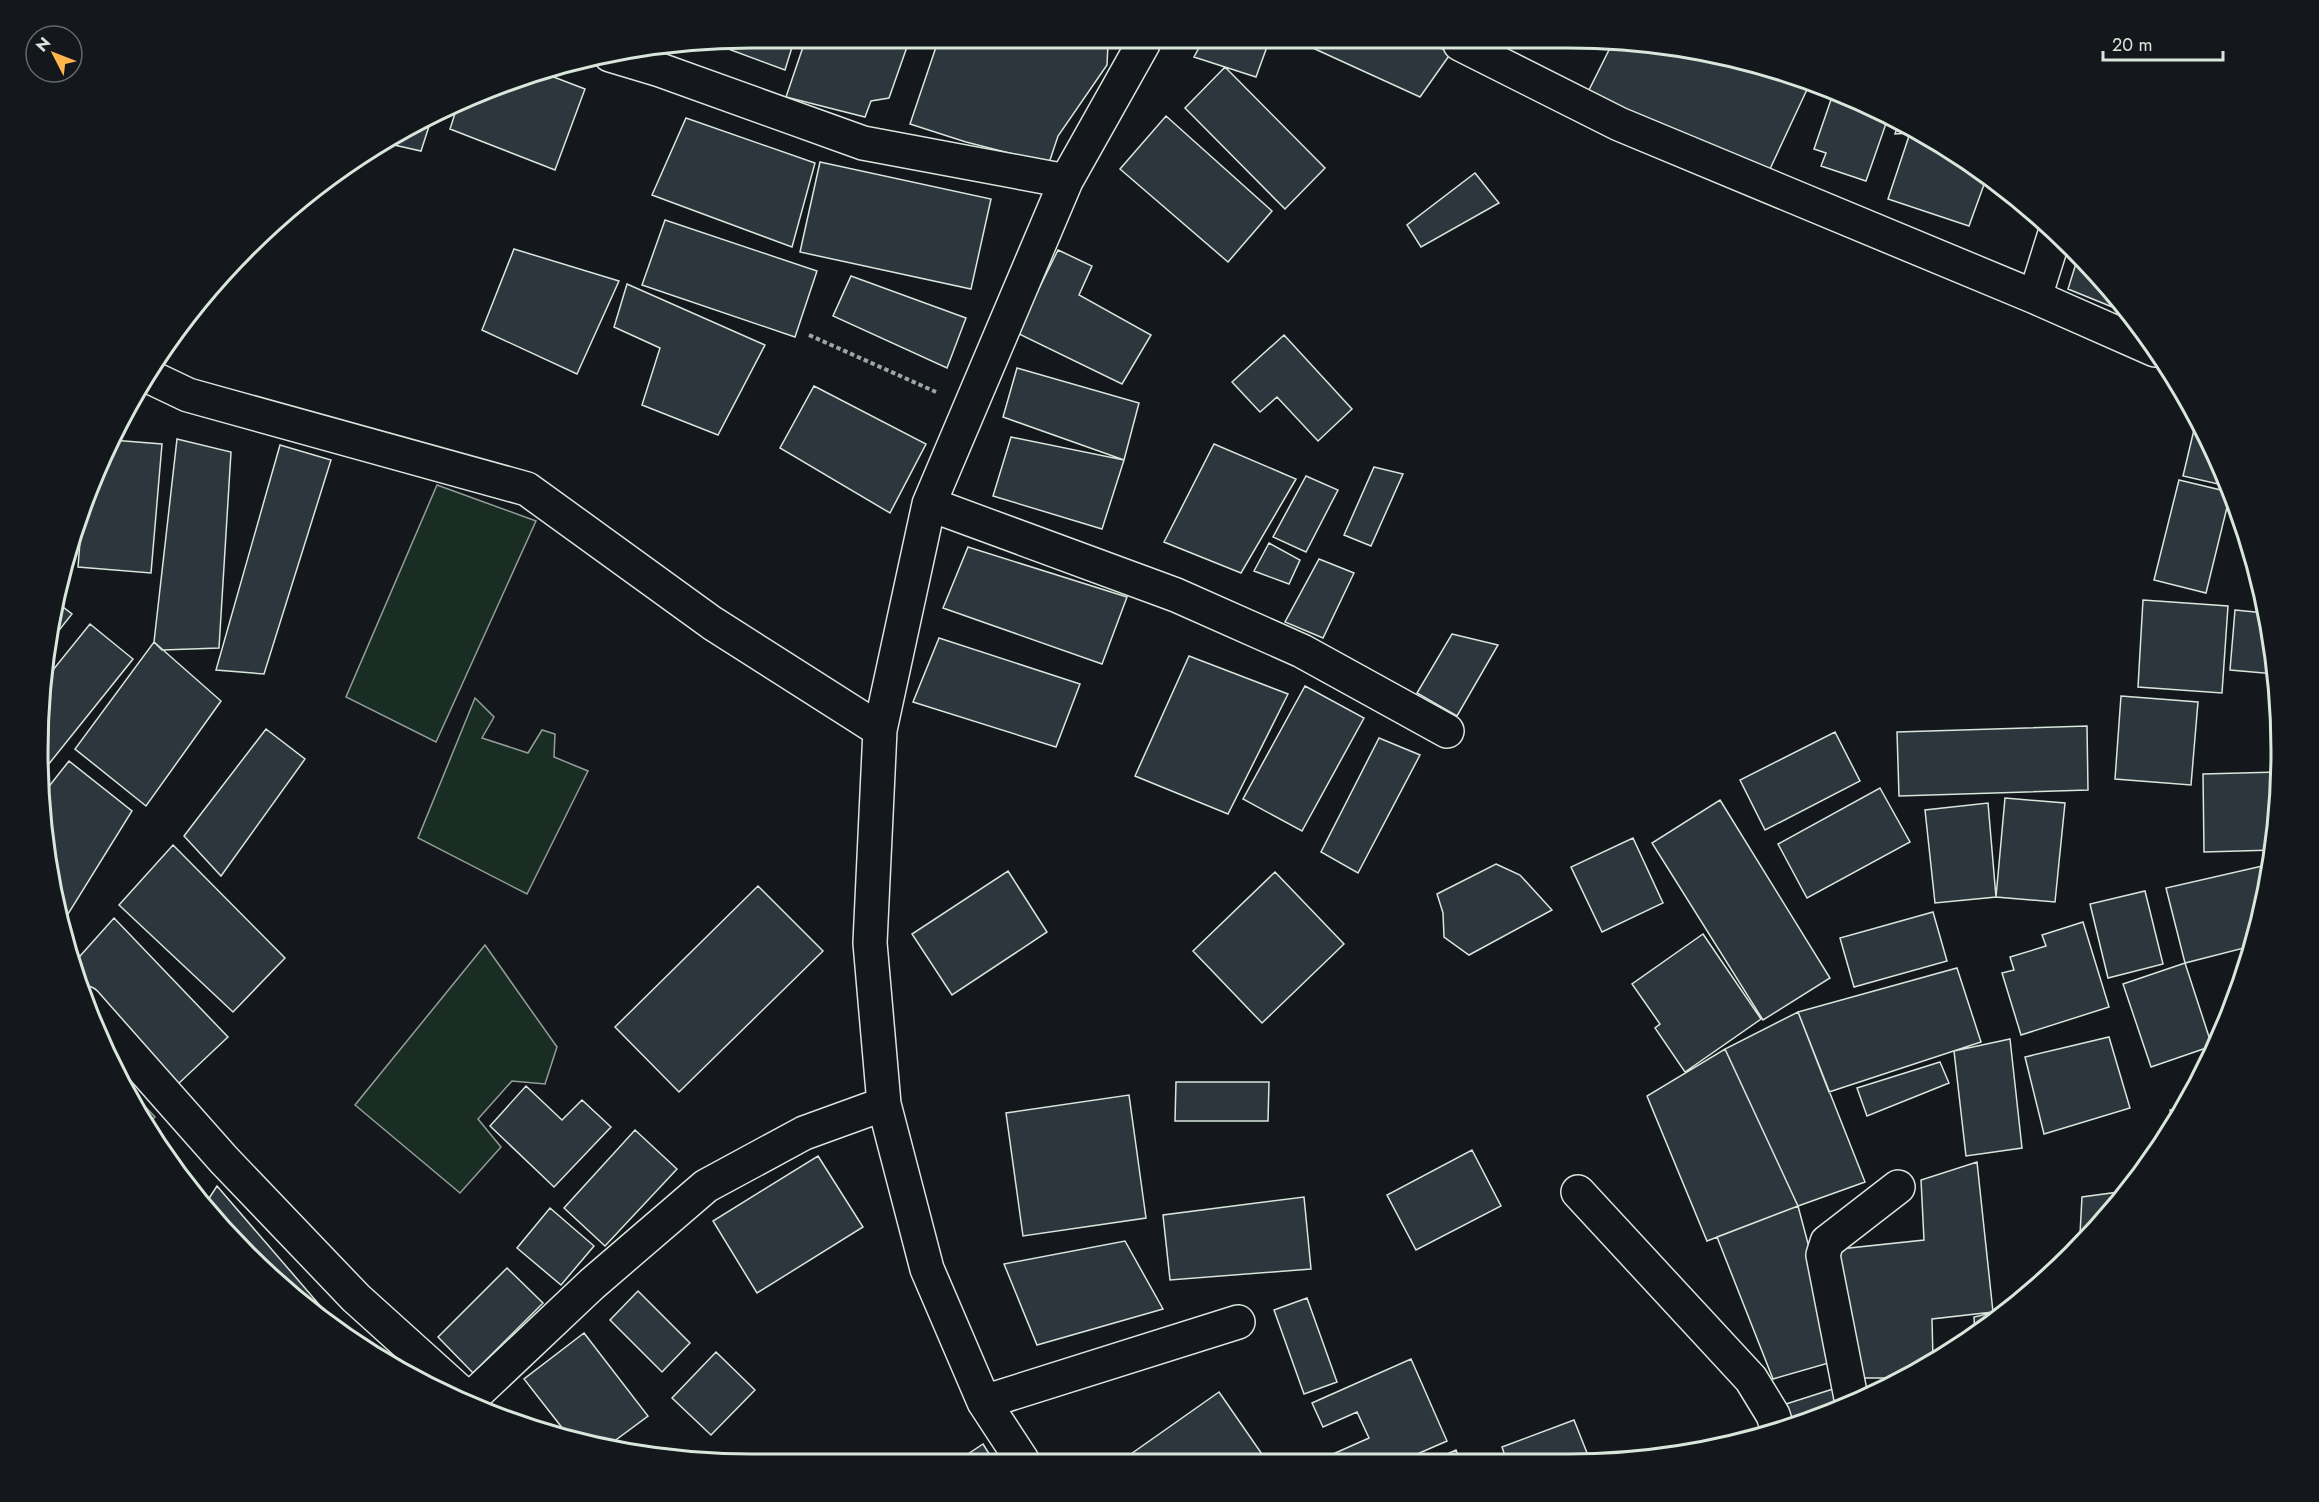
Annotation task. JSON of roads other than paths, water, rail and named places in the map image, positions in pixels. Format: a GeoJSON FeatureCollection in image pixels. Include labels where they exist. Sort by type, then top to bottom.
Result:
{"type":"FeatureCollection","features":[{"type":"Feature","properties":{"kind":"street"},"geometry":{"type":"LineString","coordinates":[[1018,1454],[984,1402],[927,1269],[884,1104],[870,943],[880,730],[928,504],[1066,181],[1141,48]]}},
{"type":"Feature","properties":{"kind":"street"},"geometry":{"type":"LineString","coordinates":[[1468,48],[1619,124],[2035,297],[2141,344]]}},
{"type":"Feature","properties":{"kind":"street"},"geometry":{"type":"LineString","coordinates":[[625,60],[863,143],[1066,181]]}},
{"type":"Feature","properties":{"kind":"street"},"geometry":{"type":"LineString","coordinates":[[2035,297],[2052,242]]}},
{"type":"Feature","properties":{"kind":"street"},"geometry":{"type":"LineString","coordinates":[[154,379],[188,395],[527,489],[712,623],[880,730]]}},
{"type":"Feature","properties":{"kind":"street"},"geometry":{"type":"LineString","coordinates":[[928,504],[1176,595],[1302,651],[1447,731]]}},
{"type":"Feature","properties":{"kind":"street"},"geometry":{"type":"LineString","coordinates":[[104,1024],[224,1160],[356,1298],[450,1386]]}},
{"type":"Feature","properties":{"kind":"street"},"geometry":{"type":"LineString","coordinates":[[473,1396],[592,1284],[706,1186],[804,1133],[884,1104]]}},
{"type":"Feature","properties":{"kind":"street"},"geometry":{"type":"LineString","coordinates":[[1850,1394],[1823,1255],[1827,1242],[1898,1187]]}},
{"type":"Feature","properties":{"kind":"street"},"geometry":{"type":"LineString","coordinates":[[1578,1192],[1751,1379],[1775,1423]]}},
{"type":"Feature","properties":{"kind":"street"},"geometry":{"type":"LineString","coordinates":[[984,1402],[1239,1322]]}}]}
